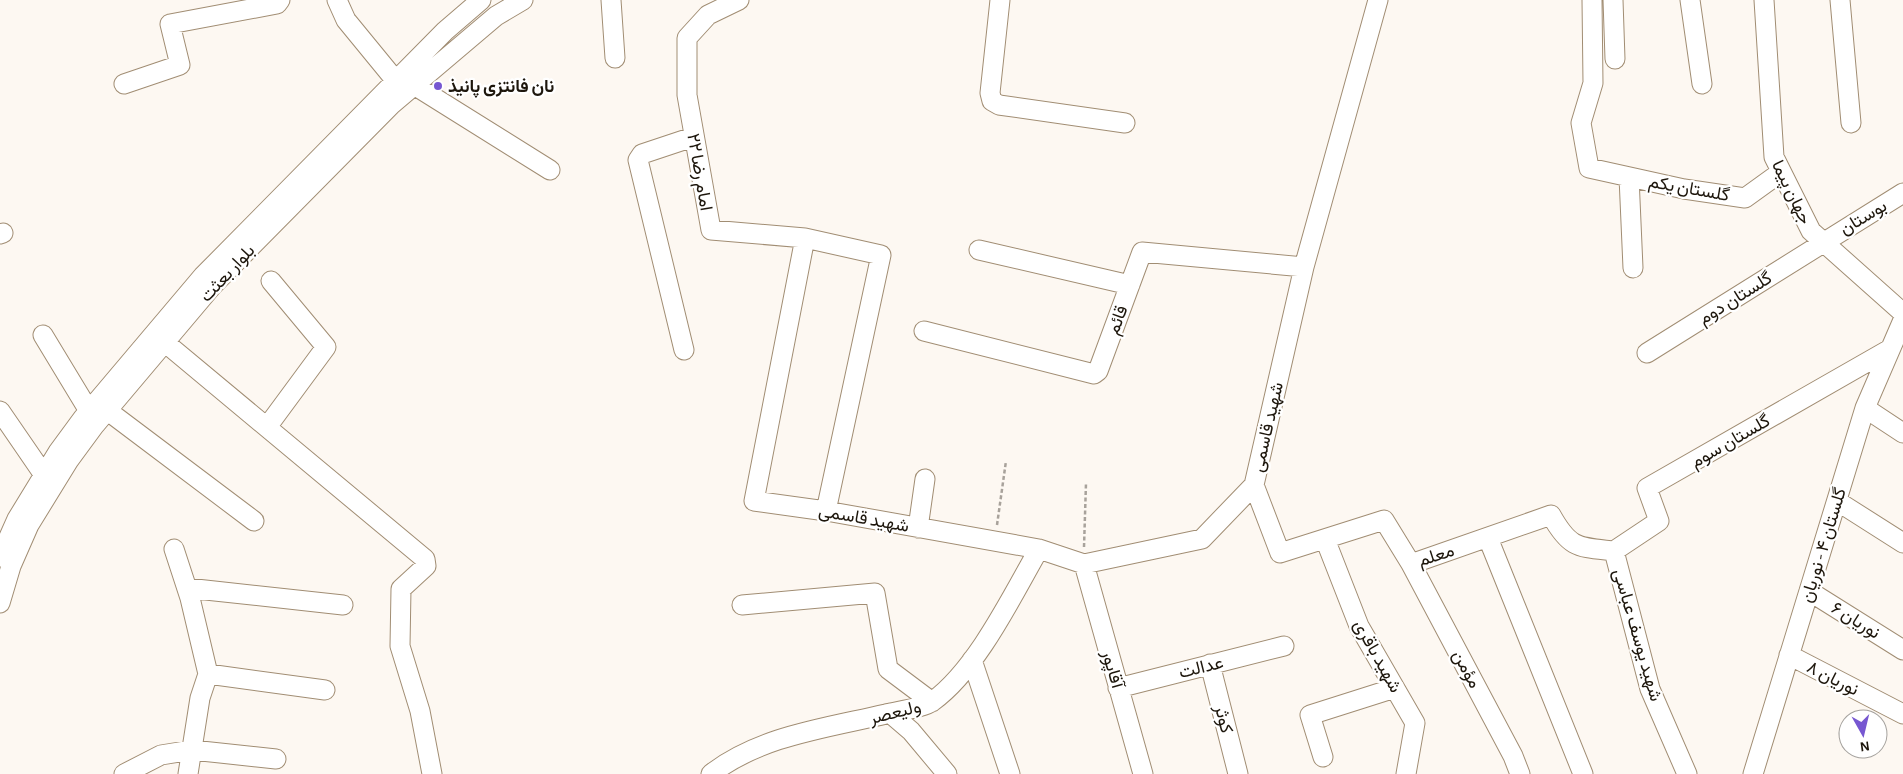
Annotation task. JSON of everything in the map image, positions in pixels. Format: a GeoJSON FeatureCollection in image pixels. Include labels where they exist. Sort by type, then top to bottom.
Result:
{"type":"FeatureCollection","features":[{"type":"Feature","properties":{"kind":"street"},"geometry":{"type":"LineString","coordinates":[[337,0],[346,20],[396,81]]}},
{"type":"Feature","properties":{"kind":"street","name":"بلوار بعثت"},"geometry":{"type":"LineString","coordinates":[[160,338],[203,276],[445,31],[481,0]]}},
{"type":"Feature","properties":{"kind":"street"},"geometry":{"type":"LineString","coordinates":[[445,31],[500,0]]}},
{"type":"Feature","properties":{"kind":"street","name":"بلوار بعثت"},"geometry":{"type":"LineString","coordinates":[[0,557],[17,519],[58,452],[98,411],[160,338],[391,105],[496,16],[523,0]]}},
{"type":"Feature","properties":{"kind":"street"},"geometry":{"type":"LineString","coordinates":[[611,0],[615,58]]}},
{"type":"Feature","properties":{"kind":"street","name":"امام رضا ۲۲"},"geometry":{"type":"LineString","coordinates":[[739,0],[708,15],[687,38],[687,95],[711,230],[805,238],[881,254],[826,511]]}},
{"type":"Feature","properties":{"kind":"street"},"geometry":{"type":"LineString","coordinates":[[1000,0],[990,93],[992,101],[999,106],[1125,123]]}},
{"type":"Feature","properties":{"kind":"street","name":"شهید قاسمی"},"geometry":{"type":"LineString","coordinates":[[805,238],[754,501],[826,511],[1039,549],[1084,564],[1202,539],[1254,485],[1304,267],[1378,0]]}},
{"type":"Feature","properties":{"kind":"street","name":"گلستان یکم"},"geometry":{"type":"LineString","coordinates":[[1592,0],[1592,84],[1581,123],[1589,168],[1745,198],[1781,172]]}},
{"type":"Feature","properties":{"kind":"street"},"geometry":{"type":"LineString","coordinates":[[1613,0],[1615,59]]}},
{"type":"Feature","properties":{"kind":"street"},"geometry":{"type":"LineString","coordinates":[[1690,0],[1702,84]]}},
{"type":"Feature","properties":{"kind":"street","name":"جهان پیما"},"geometry":{"type":"LineString","coordinates":[[1764,0],[1774,157],[1811,231],[1903,313]]}},
{"type":"Feature","properties":{"kind":"street"},"geometry":{"type":"LineString","coordinates":[[1840,0],[1851,123]]}},
{"type":"Feature","properties":{"kind":"street"},"geometry":{"type":"LineString","coordinates":[[124,84],[180,65],[170,24],[202,9],[278,1]]}},
{"type":"Feature","properties":{"kind":"street"},"geometry":{"type":"LineString","coordinates":[[414,85],[550,170]]}},
{"type":"Feature","properties":{"kind":"street"},"geometry":{"type":"LineString","coordinates":[[684,350],[638,160],[642,154],[693,137]]}},
{"type":"Feature","properties":{"kind":"street"},"geometry":{"type":"LineString","coordinates":[[1629,177],[1632,268]]}},
{"type":"Feature","properties":{"kind":"street","name":"بوستان"},"geometry":{"type":"LineString","coordinates":[[1823,242],[1903,193]]}},
{"type":"Feature","properties":{"kind":"street","name":"گلستان دوم"},"geometry":{"type":"LineString","coordinates":[[1647,353],[1823,242]]}},
{"type":"Feature","properties":{"kind":"street"},"geometry":{"type":"LineString","coordinates":[[979,250],[1130,285]]}},
{"type":"Feature","properties":{"kind":"street","name":"قائم"},"geometry":{"type":"LineString","coordinates":[[924,331],[1094,374],[1098,371],[1142,252],[1148,251],[1304,267]]}},
{"type":"Feature","properties":{"kind":"street"},"geometry":{"type":"LineString","coordinates":[[267,427],[326,347],[271,281]]}},
{"type":"Feature","properties":{"kind":"street","name":"گلستان ۴ - نوریان"},"geometry":{"type":"LineString","coordinates":[[1753,774],[1865,408],[1903,320]]}},
{"type":"Feature","properties":{"kind":"street"},"geometry":{"type":"LineString","coordinates":[[43,335],[98,411],[254,521]]}},
{"type":"Feature","properties":{"kind":"street"},"geometry":{"type":"LineString","coordinates":[[160,338],[425,559],[426,566],[401,589],[400,646],[420,711],[432,774]]}},
{"type":"Feature","properties":{"kind":"street","name":"گلستان سوم"},"geometry":{"type":"LineString","coordinates":[[1614,551],[1659,521],[1647,488],[1890,349]]}},
{"type":"Feature","properties":{"kind":"street"},"geometry":{"type":"LineString","coordinates":[[1865,408],[1903,433]]}},
{"type":"Feature","properties":{"kind":"street"},"geometry":{"type":"LineString","coordinates":[[0,411],[44,475]]}},
{"type":"Feature","properties":{"kind":"street","name":"بلوار بعثت"},"geometry":{"type":"LineString","coordinates":[[0,603],[12,566],[29,525],[98,411]]}},
{"type":"Feature","properties":{"kind":"street"},"geometry":{"type":"LineString","coordinates":[[918,528],[925,479]]}},
{"type":"Feature","properties":{"kind":"street","name":"معلم"},"geometry":{"type":"LineString","coordinates":[[1254,485],[1280,553],[1384,520],[1411,564],[1551,515],[1561,532],[1577,547],[1614,551]]}},
{"type":"Feature","properties":{"kind":"street"},"geometry":{"type":"LineString","coordinates":[[1837,501],[1903,543]]}},
{"type":"Feature","properties":{"kind":"street"},"geometry":{"type":"LineString","coordinates":[[1488,538],[1583,774]]}},
{"type":"Feature","properties":{"kind":"street","name":"شهید باقری"},"geometry":{"type":"LineString","coordinates":[[1325,539],[1359,626],[1415,723],[1401,773]]}},
{"type":"Feature","properties":{"kind":"street"},"geometry":{"type":"LineString","coordinates":[[174,549],[208,674],[200,698],[188,774]]}},
{"type":"Feature","properties":{"kind":"street","name":"ولیعصر"},"geometry":{"type":"LineString","coordinates":[[711,774],[722,766],[766,743],[932,702],[956,680],[972,660],[1039,549]]}},
{"type":"Feature","properties":{"kind":"street","name":"شهید یوسف عباسی"},"geometry":{"type":"LineString","coordinates":[[1614,551],[1650,689],[1687,774]]}},
{"type":"Feature","properties":{"kind":"street","name":"آقاپور"},"geometry":{"type":"LineString","coordinates":[[1084,564],[1143,774]]}},
{"type":"Feature","properties":{"kind":"street","name":"مؤمن"},"geometry":{"type":"LineString","coordinates":[[1411,564],[1513,756],[1520,774]]}},
{"type":"Feature","properties":{"kind":"street"},"geometry":{"type":"LineString","coordinates":[[186,588],[343,606]]}},
{"type":"Feature","properties":{"kind":"street","name":"نوریان ۶"},"geometry":{"type":"LineString","coordinates":[[1809,591],[1903,650]]}},
{"type":"Feature","properties":{"kind":"street"},"geometry":{"type":"LineString","coordinates":[[742,605],[875,593],[888,669],[932,702]]}},
{"type":"Feature","properties":{"kind":"street","name":"عدالت"},"geometry":{"type":"LineString","coordinates":[[1118,688],[1284,646]]}},
{"type":"Feature","properties":{"kind":"street","name":"نوریان ۸"},"geometry":{"type":"LineString","coordinates":[[1789,655],[1903,714]]}},
{"type":"Feature","properties":{"kind":"street"},"geometry":{"type":"LineString","coordinates":[[972,660],[1010,774]]}},
{"type":"Feature","properties":{"kind":"street","name":"کوثر"},"geometry":{"type":"LineString","coordinates":[[1210,664],[1238,774]]}},
{"type":"Feature","properties":{"kind":"street"},"geometry":{"type":"LineString","coordinates":[[208,674],[325,690]]}},
{"type":"Feature","properties":{"kind":"street"},"geometry":{"type":"LineString","coordinates":[[1323,757],[1310,715],[1395,688]]}},
{"type":"Feature","properties":{"kind":"street"},"geometry":{"type":"LineString","coordinates":[[890,713],[911,731],[945,773]]}},
{"type":"Feature","properties":{"kind":"street"},"geometry":{"type":"LineString","coordinates":[[124,774],[161,755],[192,750],[276,759]]}},
{"type":"Feature","properties":{"kind":"path"},"geometry":{"type":"LineString","coordinates":[[995,541],[1006,461]]}},
{"type":"Feature","properties":{"kind":"path"},"geometry":{"type":"LineString","coordinates":[[1084,564],[1086,483]]}},
{"type":"Feature","properties":{"kind":"place","name":"نان فانتزی پانیذ"},"geometry":{"type":"Point","coordinates":[438,86]}}]}
